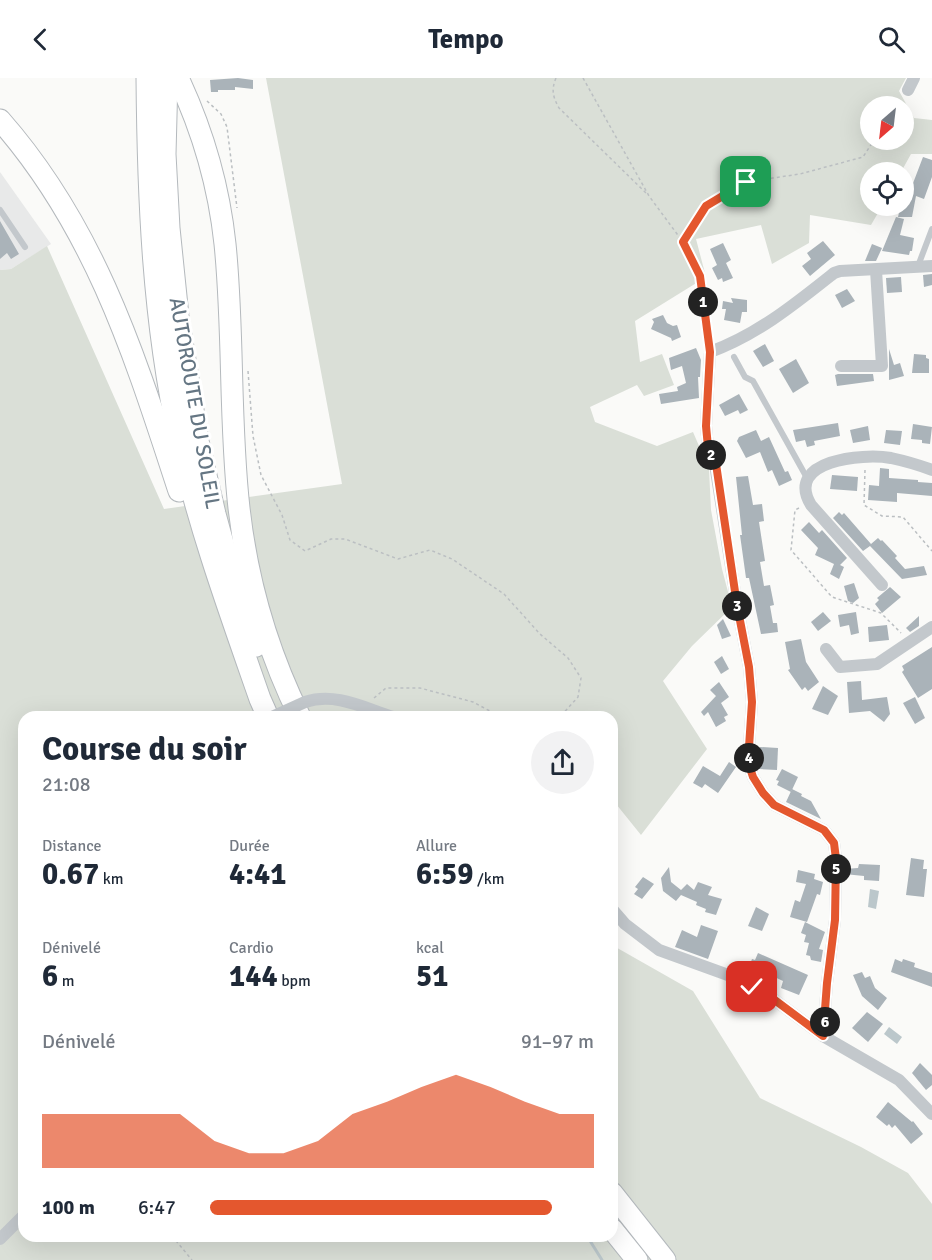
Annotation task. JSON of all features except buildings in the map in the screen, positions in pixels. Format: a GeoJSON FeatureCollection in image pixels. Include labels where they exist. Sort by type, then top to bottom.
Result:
{"type":"FeatureCollection","features":[{"type":"Feature","properties":{"kind":"highway","name":"AUTOROUTE DU SOLEIL"},"geometry":{"type":"LineString","coordinates":[[147,78],[152,238],[159,316],[171,398],[199,519],[266,711]]}},
{"type":"Feature","properties":{"kind":"highway","name":"AUTOROUTE DU SOLEIL"},"geometry":{"type":"LineString","coordinates":[[167,78],[165,154],[169,228],[178,316],[198,441],[214,514],[232,576],[260,658],[283,711]]}},
{"type":"Feature","properties":{"kind":"highway"},"geometry":{"type":"LineString","coordinates":[[178,78],[197,103],[225,242],[229,285],[234,457],[243,540],[249,572],[269,643],[285,687],[302,710]]}},
{"type":"Feature","properties":{"kind":"highway"},"geometry":{"type":"LineString","coordinates":[[0,120],[57,195],[101,277],[141,377],[215,597],[266,711]]}},
{"type":"Feature","properties":{"kind":"highway"},"geometry":{"type":"LineString","coordinates":[[618,1201],[664,1260]]}},
{"type":"Feature","properties":{"kind":"highway"},"geometry":{"type":"LineString","coordinates":[[618,1236],[637,1260]]}},
{"type":"Feature","properties":{"kind":"street"},"geometry":{"type":"LineString","coordinates":[[908,90],[914,78]]}},
{"type":"Feature","properties":{"kind":"street"},"geometry":{"type":"LineString","coordinates":[[823,1036],[835,920],[834,843],[824,830],[774,805],[753,777],[748,762],[752,702],[749,667],[737,605],[716,464],[708,447],[706,426],[710,352],[733,344],[764,325],[834,273],[932,266]]}},
{"type":"Feature","properties":{"kind":"street"},"geometry":{"type":"LineString","coordinates":[[841,366],[882,366],[876,270]]}},
{"type":"Feature","properties":{"kind":"street"},"geometry":{"type":"LineString","coordinates":[[882,585],[811,505],[806,496],[807,478],[819,466],[851,458],[889,458],[932,471]]}},
{"type":"Feature","properties":{"kind":"street"},"geometry":{"type":"LineString","coordinates":[[826,649],[840,667],[877,664],[932,627]]}},
{"type":"Feature","properties":{"kind":"street"},"geometry":{"type":"LineString","coordinates":[[266,711],[302,710],[323,698],[335,699],[372,711]]}},
{"type":"Feature","properties":{"kind":"street"},"geometry":{"type":"LineString","coordinates":[[618,916],[625,924],[660,950],[728,975],[772,998],[823,1036],[899,1080],[932,1114]]}},
{"type":"Feature","properties":{"kind":"street"},"geometry":{"type":"LineString","coordinates":[[0,1239],[18,1221]]}},
{"type":"Feature","properties":{"kind":"lane"},"geometry":{"type":"LineString","coordinates":[[0,210],[25,247]]}},
{"type":"Feature","properties":{"kind":"lane"},"geometry":{"type":"LineString","coordinates":[[918,267],[932,229]]}},
{"type":"Feature","properties":{"kind":"lane"},"geometry":{"type":"LineString","coordinates":[[734,357],[745,377],[753,381],[807,478]]}},
{"type":"Feature","properties":{"kind":"path"},"geometry":{"type":"LineString","coordinates":[[556,78],[552,87],[554,99],[559,108],[649,196]]}},
{"type":"Feature","properties":{"kind":"path"},"geometry":{"type":"LineString","coordinates":[[583,78],[649,196],[683,242],[700,276],[710,352]]}},
{"type":"Feature","properties":{"kind":"path"},"geometry":{"type":"LineString","coordinates":[[197,103],[221,114],[227,127],[236,213]]}},
{"type":"Feature","properties":{"kind":"path"},"geometry":{"type":"LineString","coordinates":[[683,242],[706,206],[746,182],[800,174],[863,157],[868,150]]}},
{"type":"Feature","properties":{"kind":"path"},"geometry":{"type":"LineString","coordinates":[[248,370],[253,436],[261,475],[282,514],[290,540],[305,551],[331,539],[345,539],[398,559],[430,550],[452,559],[504,594],[540,634],[568,658],[581,678],[578,697],[565,711]]}},
{"type":"Feature","properties":{"kind":"path"},"geometry":{"type":"LineString","coordinates":[[866,458],[864,504],[882,516],[903,517],[932,551]]}},
{"type":"Feature","properties":{"kind":"path"},"geometry":{"type":"LineString","coordinates":[[811,505],[795,510],[791,550],[832,597],[881,613],[911,642]]}},
{"type":"Feature","properties":{"kind":"path"},"geometry":{"type":"LineString","coordinates":[[369,710],[375,696],[386,688],[420,688],[473,702],[490,711]]}},
{"type":"Feature","properties":{"kind":"path"},"geometry":{"type":"LineString","coordinates":[[177,1242],[192,1260]]}},
{"type":"Feature","properties":{"kind":"shaded area"},"geometry":{"type":"Polygon","coordinates":[[[266,78],[906,78],[899,91],[902,96],[860,96],[860,150],[914,150],[914,118],[932,120],[932,154],[911,154],[907,162],[860,162],[860,216],[876,216],[871,225],[810,215],[809,243],[772,264],[761,225],[696,239],[706,277],[635,321],[640,362],[662,354],[674,385],[644,396],[637,385],[590,407],[595,422],[657,446],[693,432],[709,469],[711,510],[732,607],[692,646],[663,681],[707,749],[641,835],[618,806],[618,711],[18,711],[18,1242],[618,1242],[618,948],[693,991],[760,1098],[861,1147],[908,1173],[932,1204],[932,1260],[0,1260],[0,270],[11,269],[47,246],[164,509],[342,484],[266,78]]]}},
{"type":"Feature","properties":{"kind":"shaded area"},"geometry":{"type":"Polygon","coordinates":[[[0,172],[51,244],[11,269],[0,270],[0,172]]]}},
{"type":"Feature","properties":{"kind":"shaded area"},"geometry":{"type":"Polygon","coordinates":[[[870,889],[879,891],[876,909],[868,907],[870,889]]]}},
{"type":"Feature","properties":{"kind":"shaded area"},"geometry":{"type":"Polygon","coordinates":[[[889,1027],[902,1037],[897,1044],[884,1034],[889,1027]]]}},
{"type":"Feature","properties":{"kind":"waterway"},"geometry":{"type":"LineString","coordinates":[[591,1242],[602,1260]]}},
{"type":"Feature","properties":{"kind":"route"},"geometry":{"type":"LineString","coordinates":[[746,182],[706,206],[683,242],[700,276],[710,352],[706,426],[708,447],[716,464],[737,605],[749,667],[752,702],[748,762],[753,777],[774,805],[824,830],[834,843],[835,920],[823,1036],[772,998],[752,987]]}}]}
